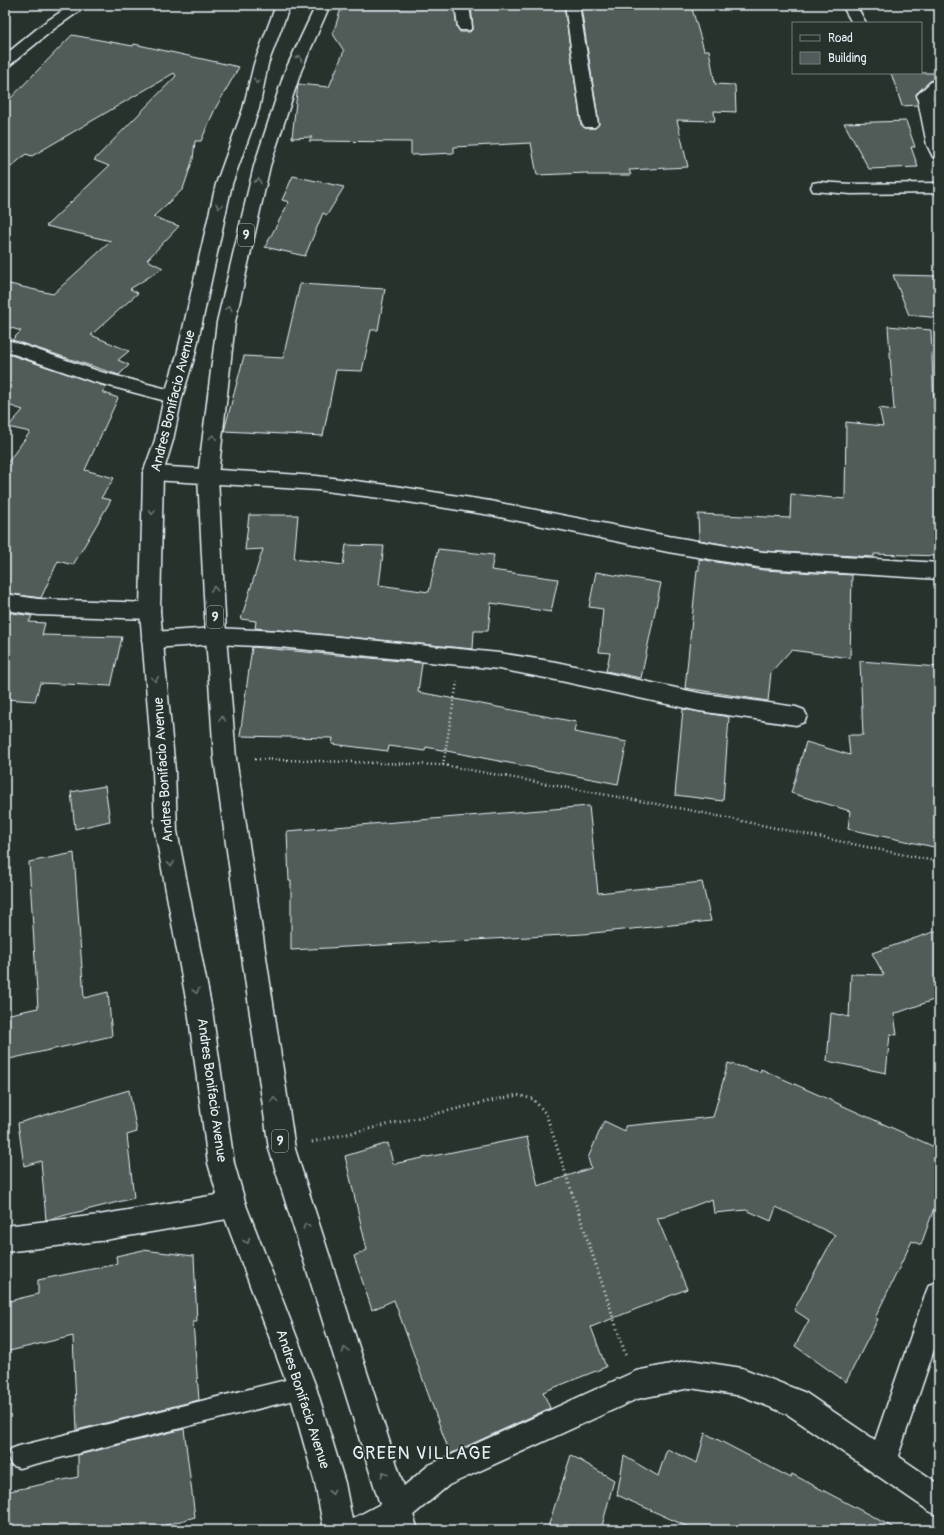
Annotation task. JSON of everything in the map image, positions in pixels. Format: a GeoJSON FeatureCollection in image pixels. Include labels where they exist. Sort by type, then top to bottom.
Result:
{"type":"FeatureCollection","features":[{"type":"Feature","properties":{"kind":"main road"},"geometry":{"type":"LineString","coordinates":[[5,62],[49,26],[81,5]]}},
{"type":"Feature","properties":{"kind":"main road","name":"Andres Bonifacio Avenue"},"geometry":{"type":"LineString","coordinates":[[283,5],[260,64],[251,109],[224,184],[186,355],[173,396],[164,440],[153,473],[150,611],[164,772],[166,831],[200,1010],[221,1163],[233,1205],[302,1387],[330,1483],[339,1530]]}},
{"type":"Feature","properties":{"kind":"main road","name":"9"},"geometry":{"type":"LineString","coordinates":[[323,5],[293,71],[262,166],[226,322],[208,476],[216,636],[225,758],[282,1149],[400,1520]]}},
{"type":"Feature","properties":{"kind":"main road"},"geometry":{"type":"LineString","coordinates":[[462,5],[465,27]]}},
{"type":"Feature","properties":{"kind":"main road"},"geometry":{"type":"LineString","coordinates":[[572,5],[590,124]]}},
{"type":"Feature","properties":{"kind":"main road"},"geometry":{"type":"LineString","coordinates":[[849,5],[858,22]]}},
{"type":"Feature","properties":{"kind":"main road"},"geometry":{"type":"LineString","coordinates":[[936,85],[925,95],[935,145],[939,154]]}},
{"type":"Feature","properties":{"kind":"main road"},"geometry":{"type":"LineString","coordinates":[[819,187],[851,189],[939,188]]}},
{"type":"Feature","properties":{"kind":"main road"},"geometry":{"type":"LineString","coordinates":[[5,345],[97,377],[173,396]]}},
{"type":"Feature","properties":{"kind":"main road"},"geometry":{"type":"LineString","coordinates":[[153,473],[317,483],[395,493],[490,508],[668,544],[763,560],[939,571]]}},
{"type":"Feature","properties":{"kind":"main road"},"geometry":{"type":"LineString","coordinates":[[5,602],[38,607],[150,611]]}},
{"type":"Feature","properties":{"kind":"main road"},"geometry":{"type":"LineString","coordinates":[[152,640],[216,636],[279,639],[506,663],[556,671],[699,702],[796,716]]}},
{"type":"Feature","properties":{"kind":"main road"},"geometry":{"type":"LineString","coordinates":[[5,1239],[99,1228],[233,1205]]}},
{"type":"Feature","properties":{"kind":"main road"},"geometry":{"type":"LineString","coordinates":[[882,1460],[939,1295]]}},
{"type":"Feature","properties":{"kind":"main road"},"geometry":{"type":"LineString","coordinates":[[360,1530],[400,1520],[439,1475],[636,1385],[690,1374],[742,1382],[796,1403],[939,1500]]}},
{"type":"Feature","properties":{"kind":"lane"},"geometry":{"type":"LineString","coordinates":[[19,1457],[302,1387]]}},
{"type":"Feature","properties":{"kind":"path"},"geometry":{"type":"LineString","coordinates":[[443,765],[461,658]]}},
{"type":"Feature","properties":{"kind":"path"},"geometry":{"type":"LineString","coordinates":[[225,758],[443,765],[689,810],[939,862]]}},
{"type":"Feature","properties":{"kind":"path"},"geometry":{"type":"LineString","coordinates":[[282,1149],[517,1095],[533,1099],[546,1114],[636,1385]]}},
{"type":"Feature","properties":{"kind":"building"},"geometry":{"type":"Polygon","coordinates":[[[342,5],[454,5],[457,27],[460,32],[470,32],[473,28],[471,5],[564,5],[581,124],[585,128],[595,128],[599,124],[581,7],[691,5],[704,50],[709,50],[715,84],[735,85],[736,112],[714,111],[715,121],[677,120],[688,167],[629,170],[631,175],[587,175],[587,173],[537,175],[531,143],[454,147],[454,153],[411,155],[411,142],[309,141],[312,137],[292,138],[298,84],[329,87],[344,51],[333,34],[342,5]]]}},
{"type":"Feature","properties":{"kind":"building"},"geometry":{"type":"Polygon","coordinates":[[[72,35],[133,46],[134,44],[239,67],[215,109],[201,141],[195,141],[193,159],[183,189],[153,217],[179,226],[147,260],[163,268],[130,289],[138,293],[91,335],[129,351],[118,360],[129,365],[119,375],[12,340],[21,331],[5,326],[5,283],[53,294],[111,241],[46,226],[109,166],[94,160],[176,76],[174,73],[32,156],[26,154],[5,172],[5,104],[72,35]]]}},
{"type":"Feature","properties":{"kind":"building"},"geometry":{"type":"Polygon","coordinates":[[[939,73],[939,79],[930,81],[916,94],[918,105],[902,106],[891,74],[939,73]]]}},
{"type":"Feature","properties":{"kind":"building"},"geometry":{"type":"Polygon","coordinates":[[[906,121],[915,147],[911,147],[918,167],[869,169],[844,123],[906,121]]]}},
{"type":"Feature","properties":{"kind":"building"},"geometry":{"type":"Polygon","coordinates":[[[293,176],[344,187],[327,215],[323,213],[305,256],[265,247],[289,202],[282,200],[293,176]]]}},
{"type":"Feature","properties":{"kind":"building"},"geometry":{"type":"Polygon","coordinates":[[[893,275],[939,276],[939,318],[909,315],[893,275]]]}},
{"type":"Feature","properties":{"kind":"building"},"geometry":{"type":"Polygon","coordinates":[[[300,284],[385,289],[378,330],[371,330],[362,371],[336,370],[323,436],[224,431],[244,356],[283,358],[300,284]]]}},
{"type":"Feature","properties":{"kind":"building"},"geometry":{"type":"Polygon","coordinates":[[[888,326],[931,330],[934,409],[939,409],[939,556],[874,554],[874,557],[763,551],[699,540],[698,514],[790,518],[791,494],[845,499],[846,422],[883,426],[879,408],[894,410],[888,326]]]}},
{"type":"Feature","properties":{"kind":"building"},"geometry":{"type":"Polygon","coordinates":[[[5,353],[107,387],[102,392],[118,398],[85,470],[114,478],[101,498],[111,500],[73,565],[58,561],[41,598],[5,593],[5,466],[30,432],[8,427],[23,410],[5,404],[5,353]]]}},
{"type":"Feature","properties":{"kind":"building"},"geometry":{"type":"Polygon","coordinates":[[[249,515],[298,515],[294,559],[343,565],[346,545],[384,546],[379,585],[429,592],[438,549],[494,555],[491,570],[558,579],[551,612],[491,603],[488,631],[474,631],[473,649],[255,628],[256,621],[241,619],[263,549],[245,550],[249,515]]]}},
{"type":"Feature","properties":{"kind":"building"},"geometry":{"type":"Polygon","coordinates":[[[699,559],[763,570],[852,575],[850,658],[791,650],[771,672],[768,701],[685,688],[699,559]]]}},
{"type":"Feature","properties":{"kind":"building"},"geometry":{"type":"Polygon","coordinates":[[[596,572],[661,583],[641,678],[606,671],[610,653],[599,652],[603,609],[589,607],[596,572]]]}},
{"type":"Feature","properties":{"kind":"building"},"geometry":{"type":"Polygon","coordinates":[[[5,612],[32,616],[29,622],[45,623],[42,635],[122,637],[111,686],[40,683],[35,701],[5,699],[5,612]]]}},
{"type":"Feature","properties":{"kind":"building"},"geometry":{"type":"Polygon","coordinates":[[[252,647],[422,663],[418,692],[576,722],[574,732],[627,742],[618,784],[426,747],[425,751],[389,746],[388,751],[332,744],[333,738],[240,736],[252,647]]]}},
{"type":"Feature","properties":{"kind":"building"},"geometry":{"type":"Polygon","coordinates":[[[860,661],[939,667],[939,848],[848,829],[850,811],[791,793],[806,742],[850,755],[848,735],[863,735],[860,661]]]}},
{"type":"Feature","properties":{"kind":"building"},"geometry":{"type":"Polygon","coordinates":[[[683,709],[729,717],[723,801],[675,795],[683,709]]]}},
{"type":"Feature","properties":{"kind":"building"},"geometry":{"type":"Polygon","coordinates":[[[105,786],[110,821],[75,829],[71,792],[105,786]]]}},
{"type":"Feature","properties":{"kind":"building"},"geometry":{"type":"Polygon","coordinates":[[[589,806],[598,893],[702,882],[711,921],[583,934],[291,950],[291,881],[289,881],[287,831],[589,806]]]}},
{"type":"Feature","properties":{"kind":"building"},"geometry":{"type":"Polygon","coordinates":[[[74,853],[84,998],[108,992],[112,1036],[5,1060],[5,1015],[38,1008],[29,862],[74,853]]]}},
{"type":"Feature","properties":{"kind":"building"},"geometry":{"type":"Polygon","coordinates":[[[939,930],[939,998],[894,1014],[897,1035],[890,1034],[886,1073],[827,1061],[831,1013],[849,1017],[851,974],[884,975],[872,953],[939,930]]]}},
{"type":"Feature","properties":{"kind":"building"},"geometry":{"type":"Polygon","coordinates":[[[728,1063],[760,1072],[761,1069],[939,1149],[939,1194],[921,1245],[912,1241],[875,1318],[878,1319],[846,1382],[795,1346],[809,1320],[794,1310],[835,1235],[776,1207],[771,1221],[746,1210],[714,1213],[712,1199],[664,1217],[657,1218],[687,1289],[591,1327],[606,1367],[543,1392],[550,1408],[450,1454],[394,1300],[372,1310],[354,1256],[367,1250],[345,1156],[388,1143],[393,1164],[527,1137],[538,1186],[591,1168],[588,1158],[604,1121],[625,1131],[625,1126],[713,1117],[728,1063]]]}},
{"type":"Feature","properties":{"kind":"building"},"geometry":{"type":"Polygon","coordinates":[[[129,1090],[137,1132],[127,1135],[134,1198],[46,1220],[41,1161],[24,1166],[18,1123],[129,1090]]]}},
{"type":"Feature","properties":{"kind":"building"},"geometry":{"type":"Polygon","coordinates":[[[143,1250],[194,1256],[197,1322],[193,1322],[199,1400],[77,1430],[73,1336],[5,1352],[5,1302],[38,1294],[38,1280],[117,1264],[116,1256],[143,1250]]]}},
{"type":"Feature","properties":{"kind":"building"},"geometry":{"type":"Polygon","coordinates":[[[184,1429],[195,1517],[148,1530],[5,1530],[5,1492],[78,1477],[78,1455],[184,1429]]]}},
{"type":"Feature","properties":{"kind":"building"},"geometry":{"type":"Polygon","coordinates":[[[705,1433],[791,1478],[792,1474],[898,1530],[695,1530],[617,1495],[624,1456],[658,1476],[667,1449],[697,1463],[705,1433]]]}},
{"type":"Feature","properties":{"kind":"building"},"geometry":{"type":"Polygon","coordinates":[[[571,1455],[614,1480],[601,1530],[547,1530],[571,1455]]]}},
{"type":"Feature","properties":{"kind":"district","name":"GREEN VILLAGE"},"geometry":{"type":"Point","coordinates":[422,1453]}}]}
